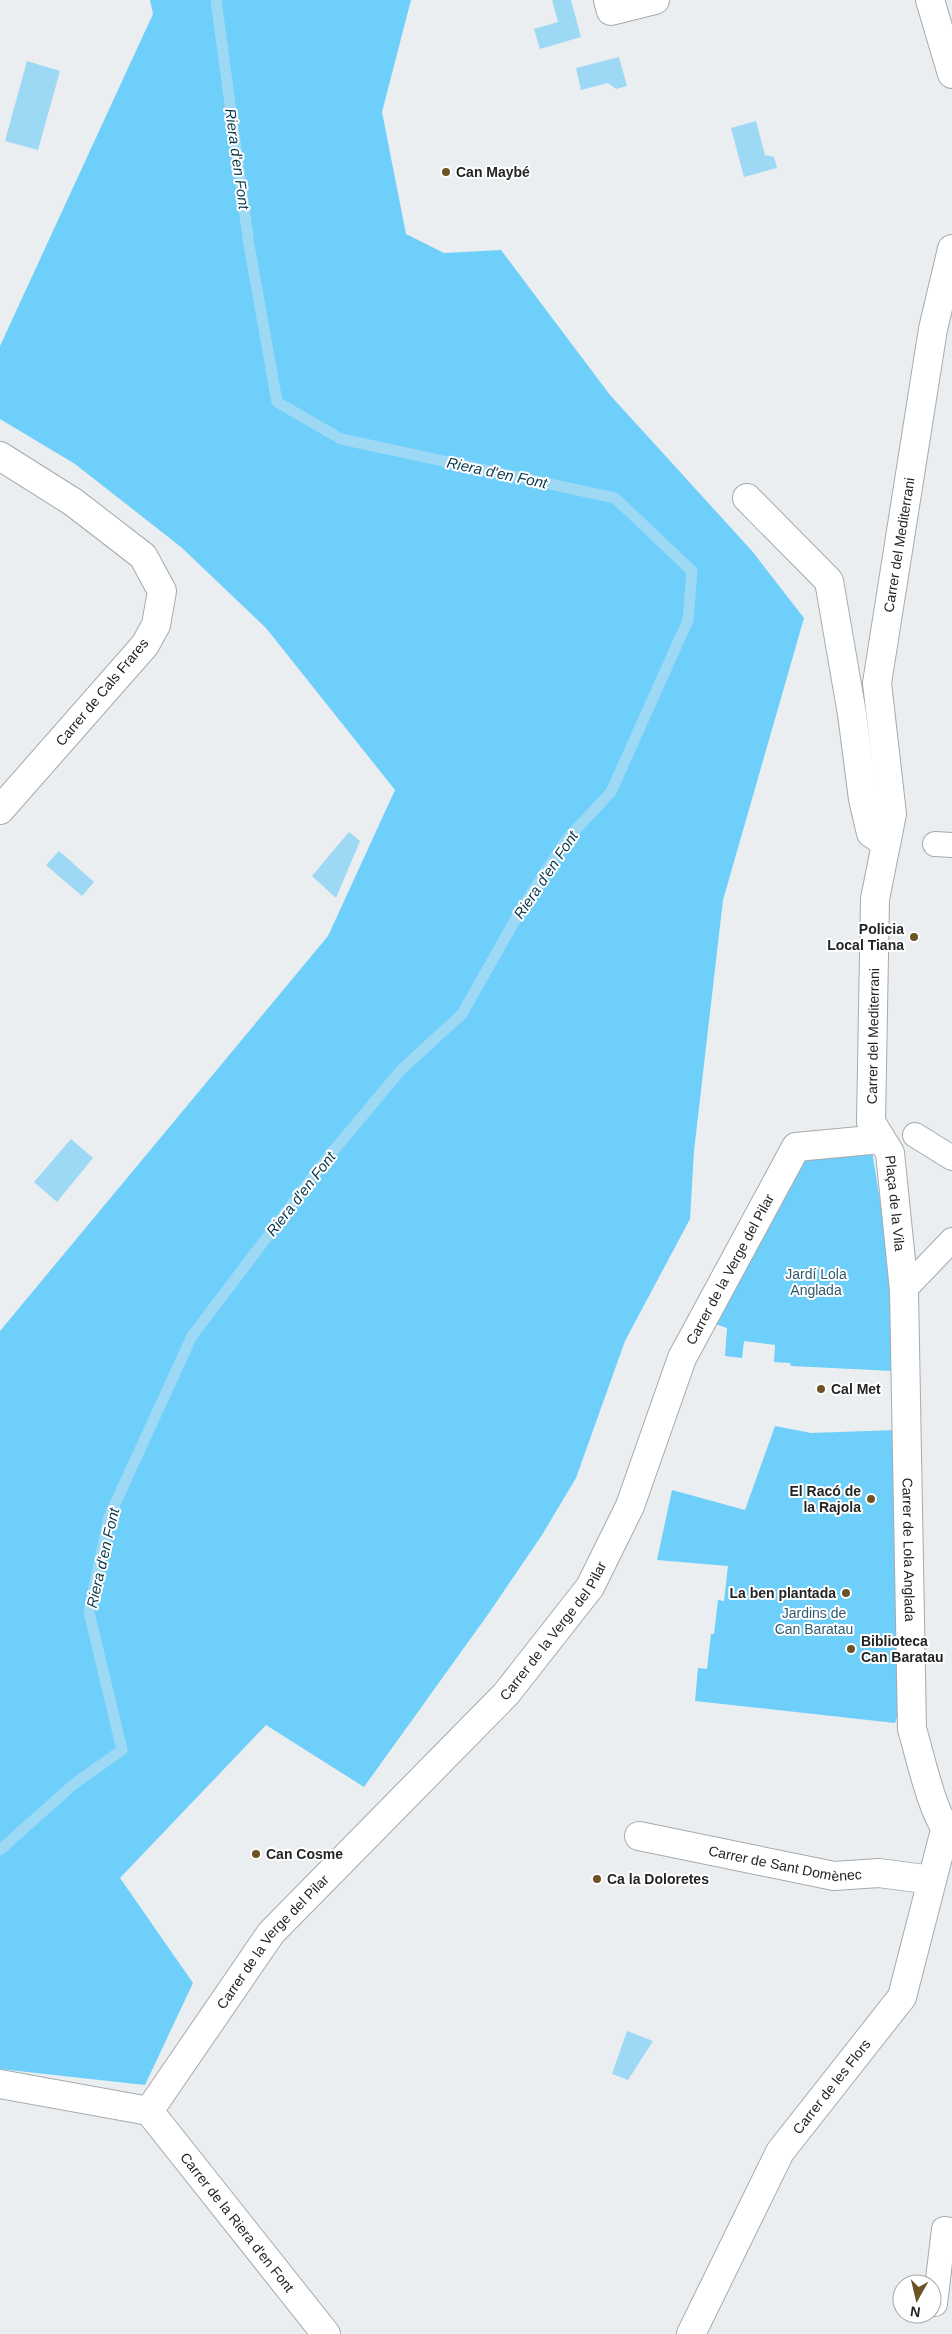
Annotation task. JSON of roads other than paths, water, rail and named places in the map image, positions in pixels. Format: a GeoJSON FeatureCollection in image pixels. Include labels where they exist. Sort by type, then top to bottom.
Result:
{"type":"FeatureCollection","features":[{"type":"Feature","properties":{"kind":"street"},"geometry":{"type":"LineString","coordinates":[[610,6],[655,0]]}},
{"type":"Feature","properties":{"kind":"street"},"geometry":{"type":"LineString","coordinates":[[930,0],[952,74]]}},
{"type":"Feature","properties":{"kind":"street","name":"Carrer del Mediterrani"},"geometry":{"type":"LineString","coordinates":[[899,1136],[871,1122],[876,899],[892,814],[877,683],[943,326],[952,249]]}},
{"type":"Feature","properties":{"kind":"street","name":"Carrer de Cals Frares"},"geometry":{"type":"LineString","coordinates":[[0,456],[73,502],[143,556],[162,590],[156,625],[145,645],[0,810]]}},
{"type":"Feature","properties":{"kind":"street"},"geometry":{"type":"LineString","coordinates":[[747,498],[829,581],[852,714],[863,799],[871,834],[886,842]]}},
{"type":"Feature","properties":{"kind":"street"},"geometry":{"type":"LineString","coordinates":[[899,1136],[952,1158]]}},
{"type":"Feature","properties":{"kind":"street","name":"Plaça de la Vila"},"geometry":{"type":"LineString","coordinates":[[899,1136],[890,1153],[904,1290],[906,1374]]}},
{"type":"Feature","properties":{"kind":"street","name":"Carrer de la Verge del Pilar"},"geometry":{"type":"LineString","coordinates":[[149,2111],[271,1933],[506,1694],[590,1587],[630,1506],[682,1358],[796,1147],[899,1136]]}},
{"type":"Feature","properties":{"kind":"street"},"geometry":{"type":"LineString","coordinates":[[904,1290],[952,1240]]}},
{"type":"Feature","properties":{"kind":"street","name":"Carrer de Lola Anglada"},"geometry":{"type":"LineString","coordinates":[[906,1374],[912,1730],[924,1774],[948,1833]]}},
{"type":"Feature","properties":{"kind":"street","name":"Carrer de les Flors"},"geometry":{"type":"LineString","coordinates":[[691,2334],[780,2152],[902,1997],[932,1880],[948,1833]]}},
{"type":"Feature","properties":{"kind":"street","name":"Carrer de Sant Domènec"},"geometry":{"type":"LineString","coordinates":[[639,1836],[834,1876],[879,1872],[932,1880]]}},
{"type":"Feature","properties":{"kind":"street"},"geometry":{"type":"LineString","coordinates":[[0,2084],[149,2111]]}},
{"type":"Feature","properties":{"kind":"street","name":"Carrer de la Riera d'en Font"},"geometry":{"type":"LineString","coordinates":[[149,2111],[326,2334]]}},
{"type":"Feature","properties":{"kind":"street"},"geometry":{"type":"LineString","coordinates":[[939,2274],[944,2229],[952,2230]]}},
{"type":"Feature","properties":{"kind":"waterway","name":"Riera d'en Font"},"geometry":{"type":"LineString","coordinates":[[0,1850],[74,1784],[122,1750],[89,1612],[109,1517],[192,1336],[324,1162],[401,1070],[462,1014],[523,906],[567,839],[611,792],[688,620],[692,571],[615,498],[341,439],[277,402],[249,245],[216,0]]}},
{"type":"Feature","properties":{"kind":"place","name":"Can Maybé"},"geometry":{"type":"Point","coordinates":[446,172]}},
{"type":"Feature","properties":{"kind":"place","name":"Policia Local Tiana"},"geometry":{"type":"Point","coordinates":[914,937]}},
{"type":"Feature","properties":{"kind":"place","name":"Cal Met"},"geometry":{"type":"Point","coordinates":[821,1389]}},
{"type":"Feature","properties":{"kind":"place","name":"El Racó de la Rajola"},"geometry":{"type":"Point","coordinates":[871,1499]}},
{"type":"Feature","properties":{"kind":"place","name":"La ben plantada"},"geometry":{"type":"Point","coordinates":[846,1593]}},
{"type":"Feature","properties":{"kind":"place","name":"Biblioteca Can Baratau"},"geometry":{"type":"Point","coordinates":[851,1649]}},
{"type":"Feature","properties":{"kind":"place","name":"Can Cosme"},"geometry":{"type":"Point","coordinates":[256,1854]}},
{"type":"Feature","properties":{"kind":"place","name":"Ca la Doloretes"},"geometry":{"type":"Point","coordinates":[597,1879]}},
{"type":"Feature","properties":{"kind":"park label","name":"Jardí Lola Anglada"},"geometry":{"type":"Point","coordinates":[816,1282]}},
{"type":"Feature","properties":{"kind":"park label","name":"Jardins de Can Baratau"},"geometry":{"type":"Point","coordinates":[814,1622]}}]}
